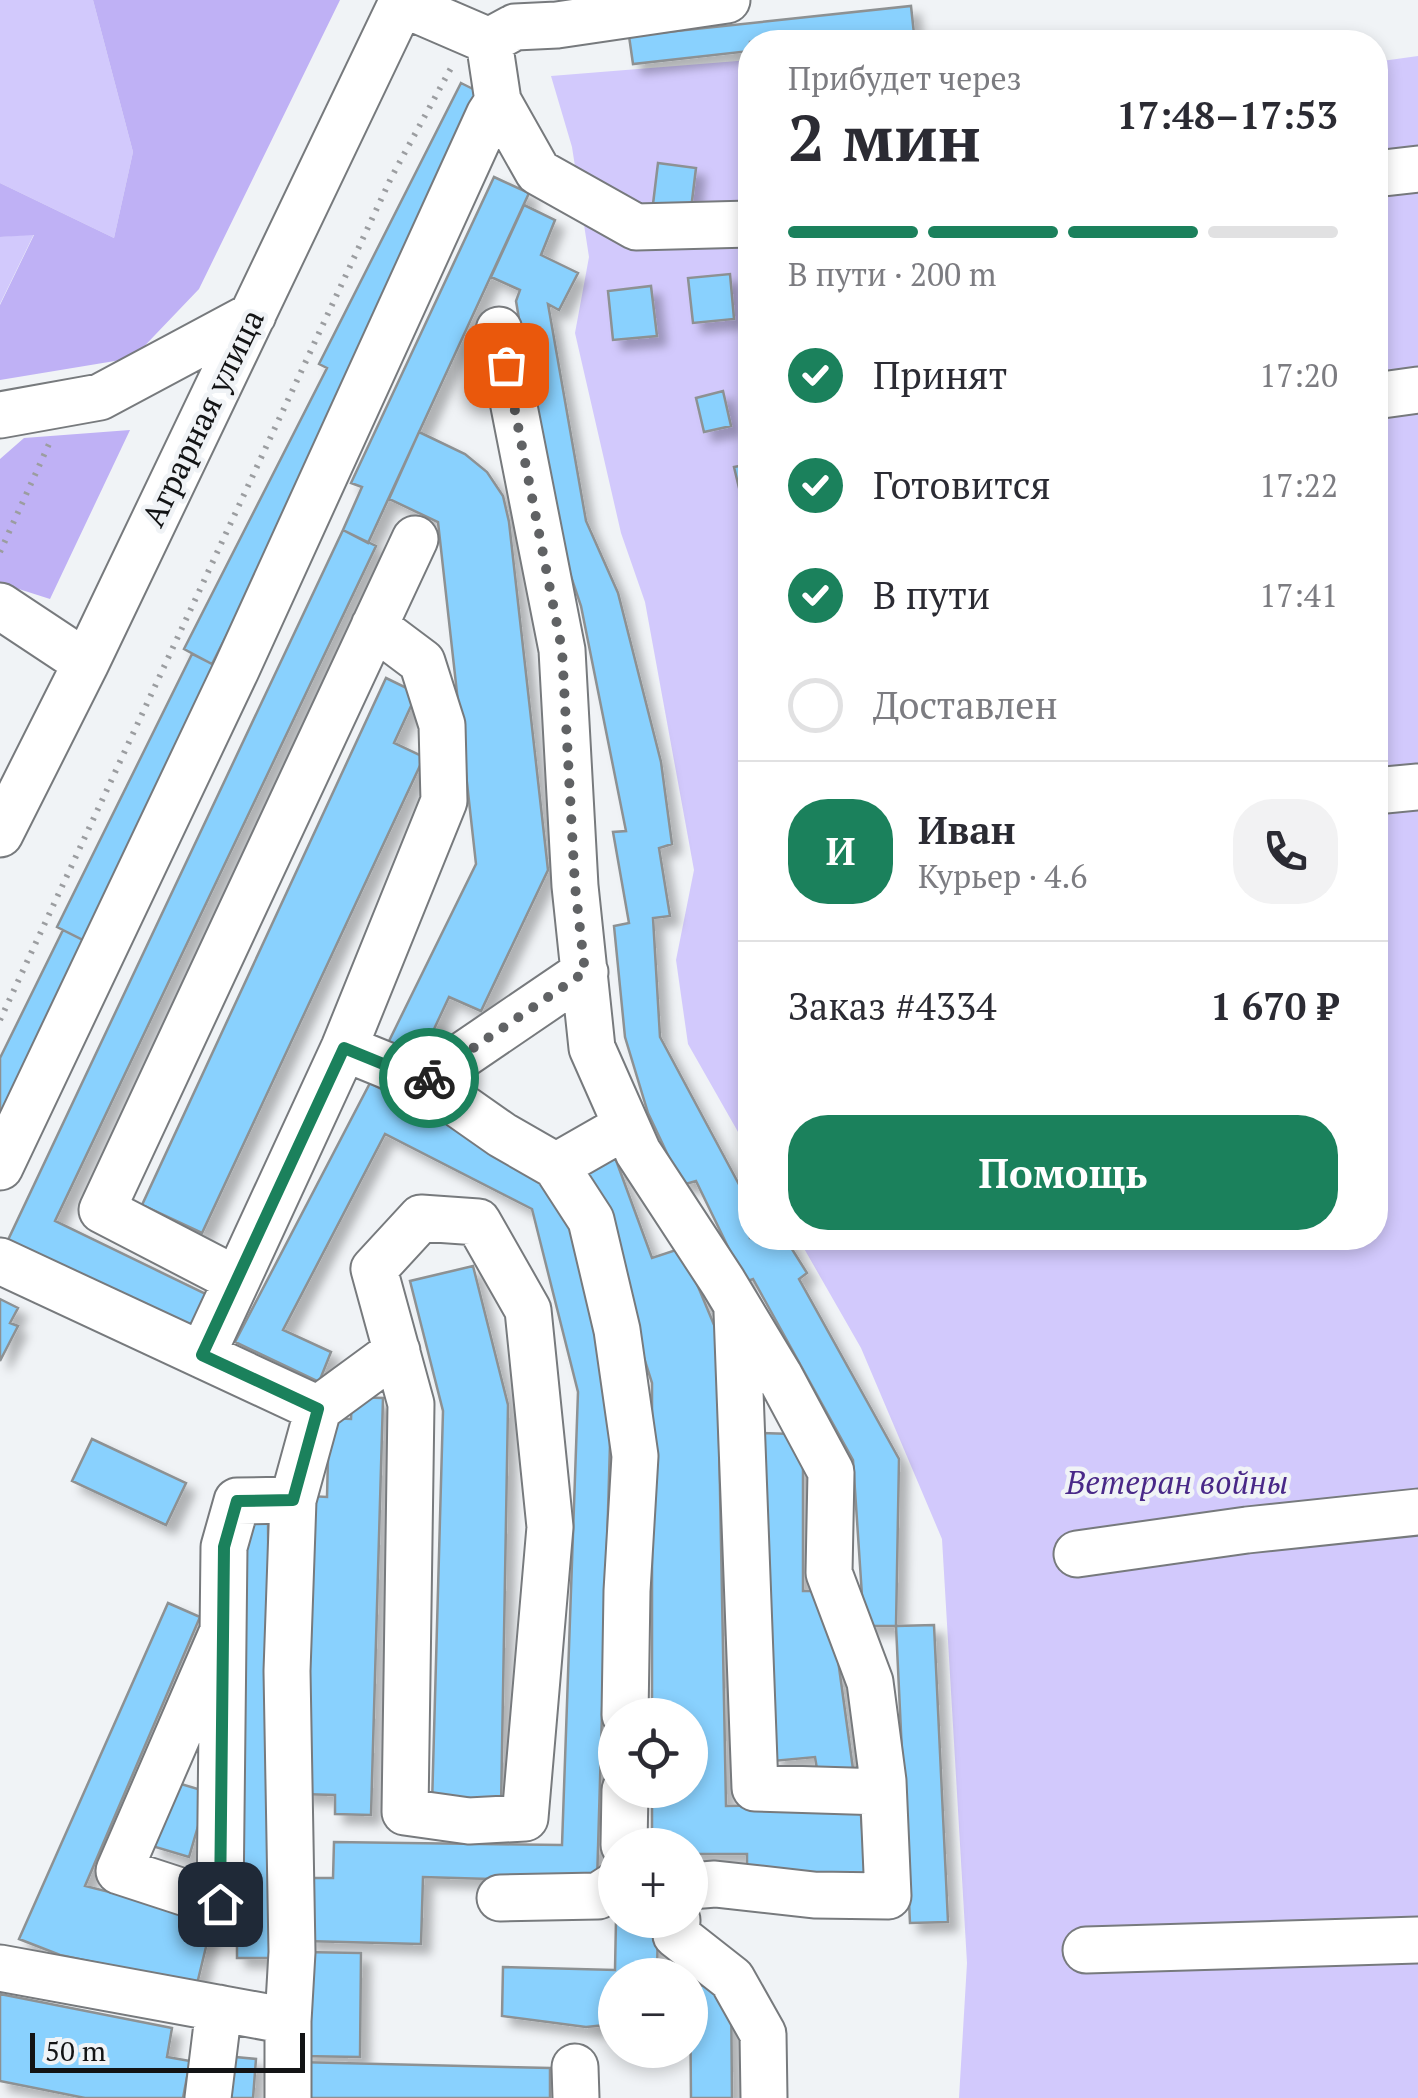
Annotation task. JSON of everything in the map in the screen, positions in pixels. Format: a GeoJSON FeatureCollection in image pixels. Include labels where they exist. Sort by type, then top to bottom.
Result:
{"type":"FeatureCollection","features":[{"type":"Feature","properties":{"kind":"street"},"geometry":{"type":"LineString","coordinates":[[402,2],[500,25],[558,25],[728,0]]}},
{"type":"Feature","properties":{"kind":"street","name":"Аграрная улица"},"geometry":{"type":"LineString","coordinates":[[0,834],[86,663],[402,2]]}},
{"type":"Feature","properties":{"kind":"street"},"geometry":{"type":"LineString","coordinates":[[0,1168],[236,670],[498,101],[500,25]]}},
{"type":"Feature","properties":{"kind":"street"},"geometry":{"type":"LineString","coordinates":[[498,101],[538,172],[636,226],[738,224]]}},
{"type":"Feature","properties":{"kind":"street"},"geometry":{"type":"LineString","coordinates":[[1388,172],[1418,169]]}},
{"type":"Feature","properties":{"kind":"street"},"geometry":{"type":"LineString","coordinates":[[0,415],[100,396],[253,314]]}},
{"type":"Feature","properties":{"kind":"street"},"geometry":{"type":"LineString","coordinates":[[500,330],[562,650],[575,886],[592,1048],[638,1152],[737,1305],[831,1472],[829,1573],[870,1682],[883,1792],[888,1896],[814,1895],[708,1885]]}},
{"type":"Feature","properties":{"kind":"street"},"geometry":{"type":"LineString","coordinates":[[1388,394],[1418,390]]}},
{"type":"Feature","properties":{"kind":"street"},"geometry":{"type":"LineString","coordinates":[[237,1280],[102,1210],[415,539]]}},
{"type":"Feature","properties":{"kind":"street"},"geometry":{"type":"LineString","coordinates":[[0,606],[86,663]]}},
{"type":"Feature","properties":{"kind":"street"},"geometry":{"type":"LineString","coordinates":[[202,1355],[344,1048],[444,801],[442,726],[422,662],[374,626]]}},
{"type":"Feature","properties":{"kind":"street"},"geometry":{"type":"LineString","coordinates":[[1388,790],[1418,787]]}},
{"type":"Feature","properties":{"kind":"street"},"geometry":{"type":"LineString","coordinates":[[425,1081],[585,972]]}},
{"type":"Feature","properties":{"kind":"street"},"geometry":{"type":"LineString","coordinates":[[344,1048],[425,1081],[502,1135],[556,1166],[591,1220],[616,1330],[635,1456],[627,1590],[626,1698]]}},
{"type":"Feature","properties":{"kind":"street"},"geometry":{"type":"LineString","coordinates":[[556,1166],[626,1126]]}},
{"type":"Feature","properties":{"kind":"street"},"geometry":{"type":"LineString","coordinates":[[421,1218],[478,1222],[528,1310],[550,1526],[525,1818],[469,1821],[405,1812],[411,1404],[397,1351],[374,1268],[421,1218]]}},
{"type":"Feature","properties":{"kind":"street"},"geometry":{"type":"LineString","coordinates":[[0,1262],[318,1409]]}},
{"type":"Feature","properties":{"kind":"street"},"geometry":{"type":"LineString","coordinates":[[737,1305],[755,1788],[883,1792]]}},
{"type":"Feature","properties":{"kind":"street"},"geometry":{"type":"LineString","coordinates":[[288,2098],[292,1952],[287,1671],[293,1500],[318,1409],[397,1351]]}},
{"type":"Feature","properties":{"kind":"street"},"geometry":{"type":"LineString","coordinates":[[224,1631],[119,1871],[220,1904],[224,1631],[224,1547],[237,1501],[293,1500]]}},
{"type":"Feature","properties":{"kind":"street"},"geometry":{"type":"LineString","coordinates":[[1077,1554],[1247,1530],[1418,1512]]}},
{"type":"Feature","properties":{"kind":"street"},"geometry":{"type":"LineString","coordinates":[[500,1898],[598,1896]]}},
{"type":"Feature","properties":{"kind":"street"},"geometry":{"type":"LineString","coordinates":[[680,1938],[732,1979],[762,2034],[764,2098]]}},
{"type":"Feature","properties":{"kind":"street"},"geometry":{"type":"LineString","coordinates":[[1086,1950],[1418,1940]]}},
{"type":"Feature","properties":{"kind":"street"},"geometry":{"type":"LineString","coordinates":[[0,1968],[288,2021]]}},
{"type":"Feature","properties":{"kind":"street"},"geometry":{"type":"LineString","coordinates":[[208,2098],[219,2008]]}},
{"type":"Feature","properties":{"kind":"path"},"geometry":{"type":"LineString","coordinates":[[0,1020],[391,178],[500,25]]}},
{"type":"Feature","properties":{"kind":"path"},"geometry":{"type":"LineString","coordinates":[[0,552],[68,402]]}},
{"type":"Feature","properties":{"kind":"green space"},"geometry":{"type":"Polygon","coordinates":[[[0,0],[93,0],[133,152],[114,238],[0,183],[0,0]]]}},
{"type":"Feature","properties":{"kind":"green space","name":"Ветеран войны"},"geometry":{"type":"Polygon","coordinates":[[[1418,56],[1418,2098],[959,2098],[967,1963],[942,1539],[861,1348],[805,1250],[1388,1250],[1388,60],[1418,56]]]}},
{"type":"Feature","properties":{"kind":"green space"},"geometry":{"type":"Polygon","coordinates":[[[738,61],[738,1132],[688,1044],[676,960],[694,870],[645,602],[621,533],[575,333],[589,257],[572,147],[551,76],[738,61]]]}},
{"type":"Feature","properties":{"kind":"green space"},"geometry":{"type":"Polygon","coordinates":[[[34,234],[0,304],[0,237],[34,234]]]}},
{"type":"Feature","properties":{"kind":"shaded area"},"geometry":{"type":"Polygon","coordinates":[[[93,0],[340,0],[199,289],[133,358],[0,380],[0,305],[34,235],[0,237],[0,183],[114,238],[133,152],[93,0]]]}},
{"type":"Feature","properties":{"kind":"shaded area"},"geometry":{"type":"Polygon","coordinates":[[[130,430],[50,599],[0,583],[0,459],[24,438],[130,430]]]}},
{"type":"Feature","properties":{"kind":"building"},"geometry":{"type":"Polygon","coordinates":[[[911,6],[914,30],[738,30],[738,52],[633,64],[629,36],[911,6]]]}},
{"type":"Feature","properties":{"kind":"building"},"geometry":{"type":"Polygon","coordinates":[[[461,83],[487,96],[354,383],[212,664],[184,649],[327,368],[319,364],[461,83]]]}},
{"type":"Feature","properties":{"kind":"building"},"geometry":{"type":"Polygon","coordinates":[[[658,163],[696,168],[691,209],[653,204],[658,163]]]}},
{"type":"Feature","properties":{"kind":"building"},"geometry":{"type":"Polygon","coordinates":[[[494,177],[529,193],[368,543],[343,530],[362,487],[351,483],[494,177]]]}},
{"type":"Feature","properties":{"kind":"building"},"geometry":{"type":"Polygon","coordinates":[[[524,205],[555,220],[541,255],[578,273],[559,310],[548,304],[586,521],[618,593],[661,762],[672,844],[659,848],[670,916],[653,918],[660,1037],[738,1183],[738,1250],[793,1250],[807,1273],[799,1279],[899,1459],[896,1626],[864,1626],[853,1460],[753,1279],[745,1282],[696,1181],[682,1185],[648,1113],[625,1037],[614,926],[629,923],[613,832],[626,831],[581,606],[554,526],[516,301],[520,290],[491,277],[524,205]]]}},
{"type":"Feature","properties":{"kind":"building"},"geometry":{"type":"Polygon","coordinates":[[[730,274],[734,319],[693,323],[688,278],[730,274]]]}},
{"type":"Feature","properties":{"kind":"building"},"geometry":{"type":"Polygon","coordinates":[[[651,286],[657,336],[613,340],[608,291],[651,286]]]}},
{"type":"Feature","properties":{"kind":"building"},"geometry":{"type":"Polygon","coordinates":[[[723,391],[731,426],[704,432],[696,398],[723,391]]]}},
{"type":"Feature","properties":{"kind":"building"},"geometry":{"type":"Polygon","coordinates":[[[419,432],[465,454],[487,472],[503,496],[548,870],[481,1011],[449,997],[421,1057],[388,1043],[476,864],[438,522],[389,499],[419,432]]]}},
{"type":"Feature","properties":{"kind":"building"},"geometry":{"type":"Polygon","coordinates":[[[343,530],[376,546],[55,1221],[208,1295],[192,1328],[8,1240],[343,530]]]}},
{"type":"Feature","properties":{"kind":"building"},"geometry":{"type":"Polygon","coordinates":[[[192,654],[220,668],[85,941],[57,927],[192,654]]]}},
{"type":"Feature","properties":{"kind":"building"},"geometry":{"type":"Polygon","coordinates":[[[386,678],[417,693],[394,743],[424,757],[202,1233],[142,1205],[386,678]]]}},
{"type":"Feature","properties":{"kind":"building"},"geometry":{"type":"Polygon","coordinates":[[[63,930],[91,944],[0,1128],[0,1058],[63,930]]]}},
{"type":"Feature","properties":{"kind":"building"},"geometry":{"type":"Polygon","coordinates":[[[370,1083],[547,1178],[568,1204],[612,1377],[602,1698],[598,1698],[597,1882],[423,1877],[421,1944],[305,1941],[306,1878],[333,1878],[334,1842],[562,1845],[578,1392],[532,1209],[385,1134],[283,1330],[331,1352],[319,1382],[235,1342],[370,1083]]]}},
{"type":"Feature","properties":{"kind":"building"},"geometry":{"type":"Polygon","coordinates":[[[613,1152],[652,1258],[682,1248],[717,1332],[726,1806],[860,1804],[866,1876],[747,1876],[747,1854],[708,1854],[708,1828],[652,1828],[652,1808],[708,1808],[708,1698],[652,1698],[652,1383],[583,1165],[613,1152]]]}},
{"type":"Feature","properties":{"kind":"building"},"geometry":{"type":"Polygon","coordinates":[[[473,1266],[508,1405],[501,1807],[432,1805],[443,1411],[410,1281],[473,1266]]]}},
{"type":"Feature","properties":{"kind":"building"},"geometry":{"type":"Polygon","coordinates":[[[0,1299],[18,1308],[10,1323],[18,1326],[0,1361],[0,1299]]]}},
{"type":"Feature","properties":{"kind":"building"},"geometry":{"type":"Polygon","coordinates":[[[352,1397],[383,1398],[371,1815],[335,1814],[335,1795],[301,1794],[309,1496],[327,1497],[329,1418],[351,1419],[352,1397]]]}},
{"type":"Feature","properties":{"kind":"building"},"geometry":{"type":"Polygon","coordinates":[[[761,1433],[793,1434],[803,1464],[803,1591],[824,1591],[835,1638],[853,1769],[817,1769],[815,1757],[773,1761],[761,1433]]]}},
{"type":"Feature","properties":{"kind":"building"},"geometry":{"type":"Polygon","coordinates":[[[92,1439],[186,1483],[166,1525],[72,1481],[92,1439]]]}},
{"type":"Feature","properties":{"kind":"building"},"geometry":{"type":"Polygon","coordinates":[[[244,1518],[268,1519],[271,1958],[237,1958],[236,1547],[244,1518]]]}},
{"type":"Feature","properties":{"kind":"building"},"geometry":{"type":"Polygon","coordinates":[[[168,1603],[200,1617],[85,1886],[213,1918],[197,1984],[60,1955],[19,1939],[168,1603]]]}},
{"type":"Feature","properties":{"kind":"building"},"geometry":{"type":"Polygon","coordinates":[[[934,1625],[948,1922],[910,1923],[896,1626],[934,1625]]]}},
{"type":"Feature","properties":{"kind":"building"},"geometry":{"type":"Polygon","coordinates":[[[171,1781],[208,1792],[189,1857],[152,1846],[171,1781]]]}},
{"type":"Feature","properties":{"kind":"building"},"geometry":{"type":"Polygon","coordinates":[[[616,1938],[658,1938],[657,1958],[615,1958],[616,1938]]]}},
{"type":"Feature","properties":{"kind":"building"},"geometry":{"type":"Polygon","coordinates":[[[302,1952],[361,1953],[360,2057],[301,2056],[302,1952]]]}},
{"type":"Feature","properties":{"kind":"building"},"geometry":{"type":"Polygon","coordinates":[[[503,1967],[598,1970],[598,2026],[502,2016],[503,1967]]]}},
{"type":"Feature","properties":{"kind":"building"},"geometry":{"type":"Polygon","coordinates":[[[731,1985],[732,2098],[691,2098],[691,2068],[708,2068],[708,1986],[731,1985]]]}},
{"type":"Feature","properties":{"kind":"building"},"geometry":{"type":"Polygon","coordinates":[[[0,1994],[172,2028],[167,2057],[190,2061],[183,2098],[85,2098],[0,2081],[0,1994]]]}},
{"type":"Feature","properties":{"kind":"building"},"geometry":{"type":"Polygon","coordinates":[[[225,2056],[256,2059],[253,2098],[220,2098],[225,2056]]]}},
{"type":"Feature","properties":{"kind":"building"},"geometry":{"type":"Polygon","coordinates":[[[296,2062],[550,2068],[550,2098],[296,2098],[296,2062]]]}},
{"type":"Feature","properties":{"kind":"way so far"},"geometry":{"type":"LineString","coordinates":[[429,1078],[585,972],[575,886],[562,650],[506,365]]}},
{"type":"Feature","properties":{"kind":"route"},"geometry":{"type":"LineString","coordinates":[[220,1904],[224,1547],[237,1501],[293,1500],[318,1409],[202,1355],[344,1048],[425,1081],[429,1078]]}}]}
